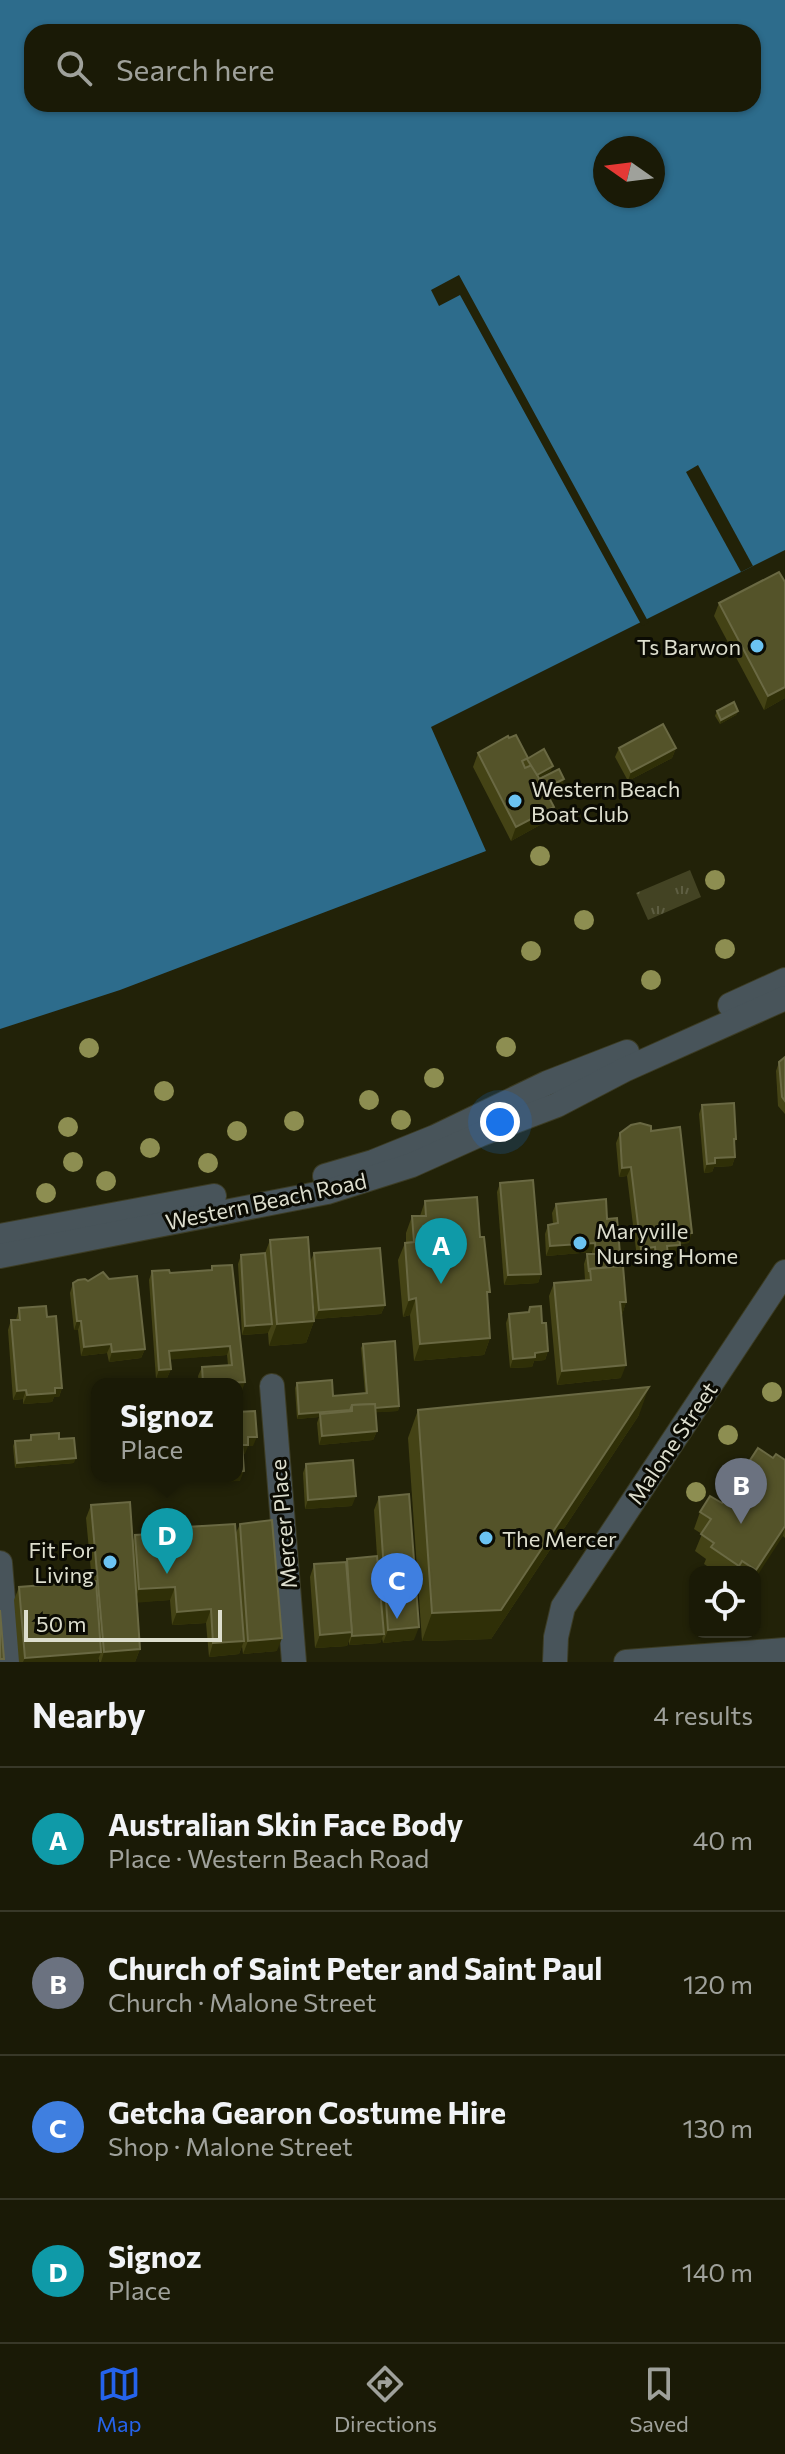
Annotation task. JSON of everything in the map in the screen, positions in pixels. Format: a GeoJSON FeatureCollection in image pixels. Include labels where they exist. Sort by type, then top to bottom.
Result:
{"type":"FeatureCollection","features":[{"type":"Feature","properties":{"kind":"street","name":"Western Beach Road"},"geometry":{"type":"LineString","coordinates":[[0,1236],[326,1176],[373,1162],[456,1128],[547,1083],[627,1052],[785,980]]}},
{"type":"Feature","properties":{"kind":"street","name":"Western Beach Road"},"geometry":{"type":"LineString","coordinates":[[0,1256],[327,1192],[372,1179],[557,1105],[608,1077],[785,998]]}},
{"type":"Feature","properties":{"kind":"street","name":"Malone Street"},"geometry":{"type":"LineString","coordinates":[[555,1662],[556,1637],[563,1607],[785,1272]]}},
{"type":"Feature","properties":{"kind":"street","name":"Mercer Place"},"geometry":{"type":"LineString","coordinates":[[272,1386],[294,1662]]}},
{"type":"Feature","properties":{"kind":"street"},"geometry":{"type":"LineString","coordinates":[[0,1563],[8,1662]]}},
{"type":"Feature","properties":{"kind":"street"},"geometry":{"type":"LineString","coordinates":[[626,1662],[785,1650]]}},
{"type":"Feature","properties":{"kind":"green space"},"geometry":{"type":"Polygon","coordinates":[[[690,870],[701,897],[648,920],[636,893],[690,870]]]}},
{"type":"Feature","properties":{"kind":"water"},"geometry":{"type":"Polygon","coordinates":[[[0,0],[785,0],[785,550],[431,727],[486,851],[120,990],[0,1029],[0,0]]]}},
{"type":"Feature","properties":{"kind":"pier"},"geometry":{"type":"Polygon","coordinates":[[[459,275],[649,623],[642,626],[460,295],[439,306],[431,290],[459,275]]]}},
{"type":"Feature","properties":{"kind":"pier"},"geometry":{"type":"Polygon","coordinates":[[[698,465],[753,566],[741,572],[686,472],[698,465]]]}},
{"type":"Feature","properties":{"kind":"building","name":"Ts Barwon"},"geometry":{"type":"Polygon","coordinates":[[[779,572],[785,582],[785,687],[768,696],[719,603],[779,572]]]}},
{"type":"Feature","properties":{"kind":"building"},"geometry":{"type":"Polygon","coordinates":[[[734,702],[738,711],[721,720],[717,711],[734,702]]]}},
{"type":"Feature","properties":{"kind":"building"},"geometry":{"type":"Polygon","coordinates":[[[663,724],[676,748],[631,772],[619,748],[663,724]]]}},
{"type":"Feature","properties":{"kind":"building","name":"Western Beach Boat Club"},"geometry":{"type":"Polygon","coordinates":[[[516,735],[528,758],[522,761],[525,768],[532,765],[554,807],[516,827],[478,753],[508,736],[516,735]]]}},
{"type":"Feature","properties":{"kind":"building"},"geometry":{"type":"Polygon","coordinates":[[[544,749],[553,766],[537,775],[527,759],[544,749]]]}},
{"type":"Feature","properties":{"kind":"building"},"geometry":{"type":"Polygon","coordinates":[[[559,769],[564,779],[544,789],[539,779],[559,769]]]}},
{"type":"Feature","properties":{"kind":"building"},"geometry":{"type":"Polygon","coordinates":[[[785,1057],[785,1101],[779,1062],[785,1057]]]}},
{"type":"Feature","properties":{"kind":"building"},"geometry":{"type":"Polygon","coordinates":[[[734,1103],[735,1157],[715,1158],[715,1163],[707,1164],[702,1105],[734,1103]]]}},
{"type":"Feature","properties":{"kind":"building"},"geometry":{"type":"Polygon","coordinates":[[[640,1123],[651,1126],[651,1131],[680,1127],[692,1233],[679,1235],[680,1245],[667,1246],[668,1255],[656,1256],[655,1247],[641,1249],[631,1167],[622,1168],[620,1133],[640,1123]]]}},
{"type":"Feature","properties":{"kind":"building"},"geometry":{"type":"Polygon","coordinates":[[[533,1180],[541,1274],[508,1275],[500,1183],[533,1180]]]}},
{"type":"Feature","properties":{"kind":"building"},"geometry":{"type":"Polygon","coordinates":[[[477,1197],[480,1237],[484,1237],[490,1292],[487,1292],[490,1338],[420,1344],[416,1298],[409,1300],[405,1243],[414,1242],[412,1216],[426,1216],[425,1201],[477,1197]]]}},
{"type":"Feature","properties":{"kind":"building","name":"Maryville Nursing Home"},"geometry":{"type":"Polygon","coordinates":[[[606,1199],[607,1219],[617,1218],[621,1266],[590,1269],[589,1272],[587,1254],[596,1254],[595,1243],[550,1246],[548,1225],[558,1223],[556,1204],[606,1199]]]}},
{"type":"Feature","properties":{"kind":"building"},"geometry":{"type":"Polygon","coordinates":[[[308,1237],[314,1321],[277,1324],[270,1240],[308,1237]]]}},
{"type":"Feature","properties":{"kind":"building"},"geometry":{"type":"Polygon","coordinates":[[[380,1248],[385,1305],[319,1310],[314,1253],[380,1248]]]}},
{"type":"Feature","properties":{"kind":"building"},"geometry":{"type":"Polygon","coordinates":[[[265,1253],[272,1324],[245,1326],[241,1255],[265,1253]]]}},
{"type":"Feature","properties":{"kind":"building"},"geometry":{"type":"Polygon","coordinates":[[[232,1265],[245,1382],[243,1378],[203,1378],[202,1367],[232,1365],[230,1346],[169,1351],[171,1369],[159,1370],[152,1271],[212,1270],[212,1266],[232,1265]]]}},
{"type":"Feature","properties":{"kind":"building"},"geometry":{"type":"Polygon","coordinates":[[[623,1266],[626,1302],[620,1302],[626,1365],[562,1371],[554,1283],[591,1280],[590,1269],[623,1266]]]}},
{"type":"Feature","properties":{"kind":"building"},"geometry":{"type":"Polygon","coordinates":[[[103,1272],[109,1279],[137,1276],[145,1349],[112,1352],[111,1344],[84,1347],[81,1321],[77,1321],[73,1283],[88,1281],[103,1272]]]}},
{"type":"Feature","properties":{"kind":"building"},"geometry":{"type":"Polygon","coordinates":[[[46,1306],[47,1317],[56,1316],[62,1388],[55,1388],[55,1393],[27,1395],[26,1390],[17,1391],[11,1320],[20,1320],[19,1308],[46,1306]]]}},
{"type":"Feature","properties":{"kind":"building"},"geometry":{"type":"Polygon","coordinates":[[[541,1306],[548,1351],[535,1353],[535,1357],[513,1359],[509,1314],[529,1312],[530,1307],[541,1306]]]}},
{"type":"Feature","properties":{"kind":"building"},"geometry":{"type":"Polygon","coordinates":[[[395,1341],[399,1406],[375,1408],[375,1404],[352,1405],[350,1410],[299,1414],[297,1383],[332,1380],[333,1396],[367,1393],[363,1344],[395,1341]]]}},
{"type":"Feature","properties":{"kind":"building","name":"The Mercer"},"geometry":{"type":"Polygon","coordinates":[[[649,1387],[501,1610],[432,1613],[418,1410],[649,1387]]]}},
{"type":"Feature","properties":{"kind":"building"},"geometry":{"type":"Polygon","coordinates":[[[375,1404],[377,1431],[322,1436],[320,1414],[352,1411],[352,1405],[375,1404]]]}},
{"type":"Feature","properties":{"kind":"building"},"geometry":{"type":"Polygon","coordinates":[[[255,1411],[257,1437],[248,1437],[248,1445],[243,1445],[243,1412],[255,1411]]]}},
{"type":"Feature","properties":{"kind":"building"},"geometry":{"type":"Polygon","coordinates":[[[59,1433],[59,1439],[74,1438],[76,1458],[17,1463],[15,1441],[31,1440],[31,1435],[59,1433]]]}},
{"type":"Feature","properties":{"kind":"building"},"geometry":{"type":"Polygon","coordinates":[[[758,1448],[773,1458],[776,1454],[785,1460],[785,1526],[759,1566],[750,1566],[742,1561],[739,1566],[711,1547],[714,1543],[701,1534],[711,1519],[700,1512],[710,1496],[722,1503],[758,1448]]]}},
{"type":"Feature","properties":{"kind":"building"},"geometry":{"type":"Polygon","coordinates":[[[353,1460],[356,1496],[308,1500],[306,1464],[353,1460]]]}},
{"type":"Feature","properties":{"kind":"building"},"geometry":{"type":"Polygon","coordinates":[[[409,1494],[419,1627],[388,1630],[379,1497],[409,1494]]]}},
{"type":"Feature","properties":{"kind":"building","name":"Fit For Living"},"geometry":{"type":"Polygon","coordinates":[[[130,1502],[140,1649],[104,1652],[91,1505],[130,1502]]]}},
{"type":"Feature","properties":{"kind":"building"},"geometry":{"type":"Polygon","coordinates":[[[272,1520],[282,1638],[248,1641],[240,1524],[272,1520]]]}},
{"type":"Feature","properties":{"kind":"building"},"geometry":{"type":"Polygon","coordinates":[[[235,1524],[244,1641],[213,1643],[211,1609],[177,1612],[175,1587],[139,1589],[135,1535],[171,1533],[170,1528],[235,1524]]]}},
{"type":"Feature","properties":{"kind":"building"},"geometry":{"type":"Polygon","coordinates":[[[377,1556],[384,1634],[352,1636],[347,1559],[377,1556]]]}},
{"type":"Feature","properties":{"kind":"building"},"geometry":{"type":"Polygon","coordinates":[[[346,1562],[352,1632],[320,1635],[314,1564],[346,1562]]]}},
{"type":"Feature","properties":{"kind":"building"},"geometry":{"type":"Polygon","coordinates":[[[96,1581],[101,1652],[25,1658],[19,1587],[96,1581]]]}},
{"type":"Feature","properties":{"kind":"building"},"geometry":{"type":"Polygon","coordinates":[[[0,1610],[4,1659],[0,1659],[0,1610]]]}},
{"type":"Feature","properties":{"kind":"place","name":"Ts Barwon"},"geometry":{"type":"Point","coordinates":[757,646]}},
{"type":"Feature","properties":{"kind":"place","name":"Western Beach Boat Club"},"geometry":{"type":"Point","coordinates":[515,801]}},
{"type":"Feature","properties":{"kind":"place","name":"Maryville Nursing Home"},"geometry":{"type":"Point","coordinates":[580,1243]}},
{"type":"Feature","properties":{"kind":"place","name":"Australian Skin Face Body"},"geometry":{"type":"Point","coordinates":[441,1284]}},
{"type":"Feature","properties":{"kind":"place","name":"Church of Saint Peter and Saint Paul"},"geometry":{"type":"Point","coordinates":[741,1524]}},
{"type":"Feature","properties":{"kind":"place","name":"The Mercer"},"geometry":{"type":"Point","coordinates":[486,1538]}},
{"type":"Feature","properties":{"kind":"place","name":"Fit For Living"},"geometry":{"type":"Point","coordinates":[110,1562]}},
{"type":"Feature","properties":{"kind":"place","name":"Signoz"},"geometry":{"type":"Point","coordinates":[167,1574]}},
{"type":"Feature","properties":{"kind":"place","name":"Getcha Gearon Costume Hire"},"geometry":{"type":"Point","coordinates":[397,1619]}}]}
